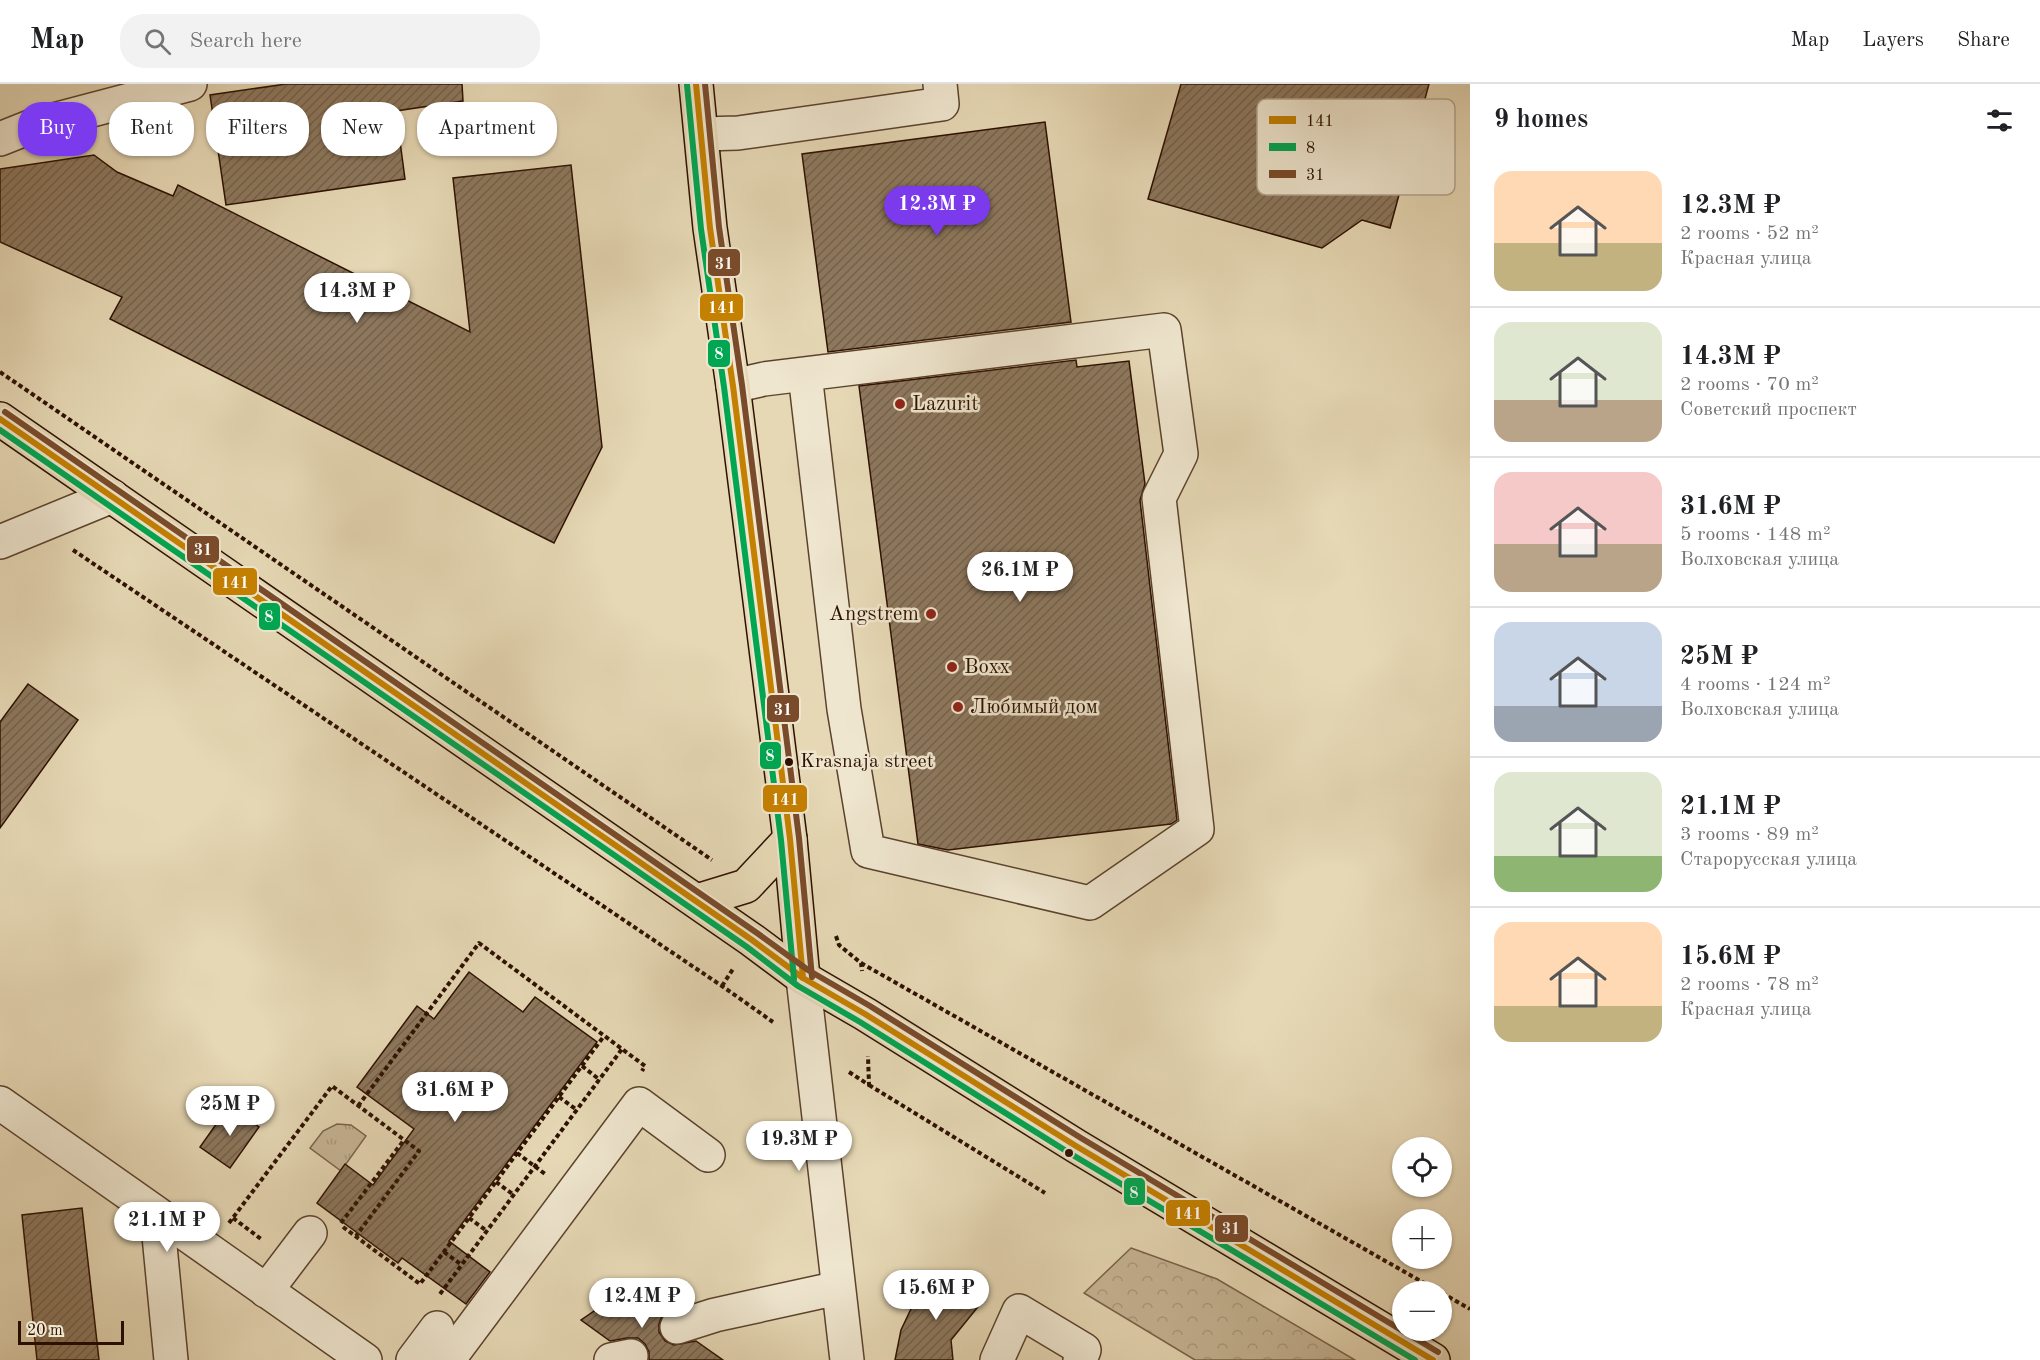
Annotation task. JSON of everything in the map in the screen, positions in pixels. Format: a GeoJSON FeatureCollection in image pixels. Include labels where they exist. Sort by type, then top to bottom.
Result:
{"type":"FeatureCollection","features":[{"type":"Feature","properties":{"kind":"main road"},"geometry":{"type":"LineString","coordinates":[[696,84],[711,228],[790,838],[803,978]]}},
{"type":"Feature","properties":{"kind":"main road"},"geometry":{"type":"LineString","coordinates":[[0,419],[697,901],[803,978],[866,1014],[1076,1146],[1433,1360]]}},
{"type":"Feature","properties":{"kind":"main road"},"geometry":{"type":"LineString","coordinates":[[697,901],[746,886],[790,838]]}},
{"type":"Feature","properties":{"kind":"street"},"geometry":{"type":"LineString","coordinates":[[0,139],[35,125],[190,84]]}},
{"type":"Feature","properties":{"kind":"street"},"geometry":{"type":"LineString","coordinates":[[702,134],[738,133],[942,104],[940,84]]}},
{"type":"Feature","properties":{"kind":"street"},"geometry":{"type":"LineString","coordinates":[[733,386],[764,379],[1164,330],[1181,454],[1159,498],[1197,829],[1090,903],[868,851],[844,709],[805,374]]}},
{"type":"Feature","properties":{"kind":"street"},"geometry":{"type":"LineString","coordinates":[[0,542],[112,496]]}},
{"type":"Feature","properties":{"kind":"street"},"geometry":{"type":"LineString","coordinates":[[803,978],[847,1360]]}},
{"type":"Feature","properties":{"kind":"street"},"geometry":{"type":"LineString","coordinates":[[0,1103],[365,1360]]}},
{"type":"Feature","properties":{"kind":"street"},"geometry":{"type":"LineString","coordinates":[[448,1360],[639,1104],[708,1155]]}},
{"type":"Feature","properties":{"kind":"street"},"geometry":{"type":"LineString","coordinates":[[157,1215],[171,1360]]}},
{"type":"Feature","properties":{"kind":"street"},"geometry":{"type":"LineString","coordinates":[[266,1291],[310,1233]]}},
{"type":"Feature","properties":{"kind":"street"},"geometry":{"type":"LineString","coordinates":[[677,1327],[715,1315],[838,1288]]}},
{"type":"Feature","properties":{"kind":"street"},"geometry":{"type":"LineString","coordinates":[[998,1360],[1019,1311],[1084,1350],[1080,1360]]}},
{"type":"Feature","properties":{"kind":"street"},"geometry":{"type":"LineString","coordinates":[[413,1360],[436,1314]]}},
{"type":"Feature","properties":{"kind":"path"},"geometry":{"type":"LineString","coordinates":[[38,526],[811,1048],[1045,1192]]}},
{"type":"Feature","properties":{"kind":"path"},"geometry":{"type":"LineString","coordinates":[[833,926],[839,945],[861,963],[1421,1281]]}},
{"type":"Feature","properties":{"kind":"path"},"geometry":{"type":"LineString","coordinates":[[358,1106],[479,943],[645,1066]]}},
{"type":"Feature","properties":{"kind":"path"},"geometry":{"type":"LineString","coordinates":[[861,963],[869,1085]]}},
{"type":"Feature","properties":{"kind":"path"},"geometry":{"type":"LineString","coordinates":[[404,1140],[340,1225],[420,1284],[604,1036]]}},
{"type":"Feature","properties":{"kind":"path"},"geometry":{"type":"LineString","coordinates":[[436,1314],[462,1265],[622,1049]]}},
{"type":"Feature","properties":{"kind":"path"},"geometry":{"type":"LineString","coordinates":[[582,1066],[600,1080]]}},
{"type":"Feature","properties":{"kind":"path"},"geometry":{"type":"LineString","coordinates":[[208,1251],[332,1086],[419,1151],[356,1236]]}},
{"type":"Feature","properties":{"kind":"path"},"geometry":{"type":"LineString","coordinates":[[559,1097],[577,1110]]}},
{"type":"Feature","properties":{"kind":"path"},"geometry":{"type":"LineString","coordinates":[[496,1182],[514,1195]]}},
{"type":"Feature","properties":{"kind":"path"},"geometry":{"type":"LineString","coordinates":[[469,1218],[487,1231]]}},
{"type":"Feature","properties":{"kind":"path"},"geometry":{"type":"LineString","coordinates":[[444,1252],[462,1265]]}},
{"type":"Feature","properties":{"kind":"path"},"geometry":{"type":"LineString","coordinates":[[1452,1298],[1470,1309]]}},
{"type":"Feature","properties":{"kind":"green space"},"geometry":{"type":"Polygon","coordinates":[[[337,1124],[351,1125],[366,1136],[341,1171],[310,1148],[323,1131],[337,1124]]]}},
{"type":"Feature","properties":{"kind":"green space"},"geometry":{"type":"Polygon","coordinates":[[[1131,1248],[1217,1279],[1355,1360],[1195,1360],[1084,1293],[1131,1248]]]}},
{"type":"Feature","properties":{"kind":"building"},"geometry":{"type":"Polygon","coordinates":[[[286,84],[462,84],[463,101],[417,102],[417,108],[405,110],[405,102],[321,102],[321,156],[402,156],[405,179],[226,205],[219,156],[309,156],[309,102],[211,102],[210,95],[286,84]]]}},
{"type":"Feature","properties":{"kind":"building"},"geometry":{"type":"Polygon","coordinates":[[[1181,84],[1429,84],[1425,99],[1257,99],[1257,195],[1399,195],[1390,228],[1362,220],[1322,248],[1148,199],[1181,84]]]}},
{"type":"Feature","properties":{"kind":"building"},"geometry":{"type":"Polygon","coordinates":[[[1045,122],[1071,322],[828,352],[802,154],[1045,122]]]}},
{"type":"Feature","properties":{"kind":"building"},"geometry":{"type":"Polygon","coordinates":[[[95,156],[117,172],[173,196],[178,185],[470,332],[453,178],[571,165],[602,447],[554,543],[110,319],[122,297],[0,242],[0,169],[95,156]]]}},
{"type":"Feature","properties":{"kind":"building"},"geometry":{"type":"Polygon","coordinates":[[[1076,360],[1077,367],[1129,361],[1145,484],[1140,500],[1177,820],[1171,824],[948,850],[918,844],[859,386],[1076,360]]]}},
{"type":"Feature","properties":{"kind":"building"},"geometry":{"type":"Polygon","coordinates":[[[28,684],[78,720],[0,828],[0,722],[28,684]]]}},
{"type":"Feature","properties":{"kind":"building"},"geometry":{"type":"Polygon","coordinates":[[[469,972],[523,1012],[535,997],[597,1042],[449,1241],[490,1272],[466,1304],[402,1258],[398,1263],[317,1203],[345,1164],[373,1185],[414,1129],[357,1087],[417,1006],[434,1019],[469,972]]]}},
{"type":"Feature","properties":{"kind":"building"},"geometry":{"type":"Polygon","coordinates":[[[229,1106],[259,1127],[230,1168],[200,1147],[229,1106]]]}},
{"type":"Feature","properties":{"kind":"building"},"geometry":{"type":"Polygon","coordinates":[[[82,1208],[99,1360],[37,1360],[22,1215],[82,1208]]]}},
{"type":"Feature","properties":{"kind":"building"},"geometry":{"type":"Polygon","coordinates":[[[942,1271],[981,1303],[951,1340],[953,1360],[895,1360],[901,1330],[911,1309],[942,1271]]]}},
{"type":"Feature","properties":{"kind":"building"},"geometry":{"type":"Polygon","coordinates":[[[625,1290],[662,1316],[659,1332],[665,1341],[674,1345],[696,1341],[723,1360],[649,1360],[649,1352],[645,1344],[638,1338],[610,1341],[581,1320],[625,1290]]]}},
{"type":"Feature","properties":{"kind":"transit line","name":"141"},"geometry":{"type":"LineString","coordinates":[[696,84],[710,228],[733,386],[790,839],[803,978]]}},
{"type":"Feature","properties":{"kind":"transit line","name":"31"},"geometry":{"type":"LineString","coordinates":[[705,84],[719,227],[742,385],[799,838],[812,977]]}},
{"type":"Feature","properties":{"kind":"transit line","name":"8"},"geometry":{"type":"LineString","coordinates":[[687,85],[701,229],[724,387],[781,840],[794,979]]}},
{"type":"Feature","properties":{"kind":"transit line","name":"31"},"geometry":{"type":"LineString","coordinates":[[5,412],[808,970],[870,1006],[1081,1138],[1438,1352]]}},
{"type":"Feature","properties":{"kind":"transit line","name":"141"},"geometry":{"type":"LineString","coordinates":[[0,419],[752,940],[803,978],[865,1014],[1076,1146],[1433,1360]]}},
{"type":"Feature","properties":{"kind":"transit line","name":"8"},"geometry":{"type":"LineString","coordinates":[[0,430],[747,947],[798,986],[860,1022],[1071,1154],[1415,1360]]}},
{"type":"Feature","properties":{"kind":"place","name":"Lazurit"},"geometry":{"type":"Point","coordinates":[900,404]}},
{"type":"Feature","properties":{"kind":"place","name":"Angstrem"},"geometry":{"type":"Point","coordinates":[931,614]}},
{"type":"Feature","properties":{"kind":"place","name":"Boxx"},"geometry":{"type":"Point","coordinates":[952,667]}},
{"type":"Feature","properties":{"kind":"place","name":"Любимый дом"},"geometry":{"type":"Point","coordinates":[958,707]}},
{"type":"Feature","properties":{"kind":"place","name":"Krasnaja street"},"geometry":{"type":"Point","coordinates":[789,762]}}]}
